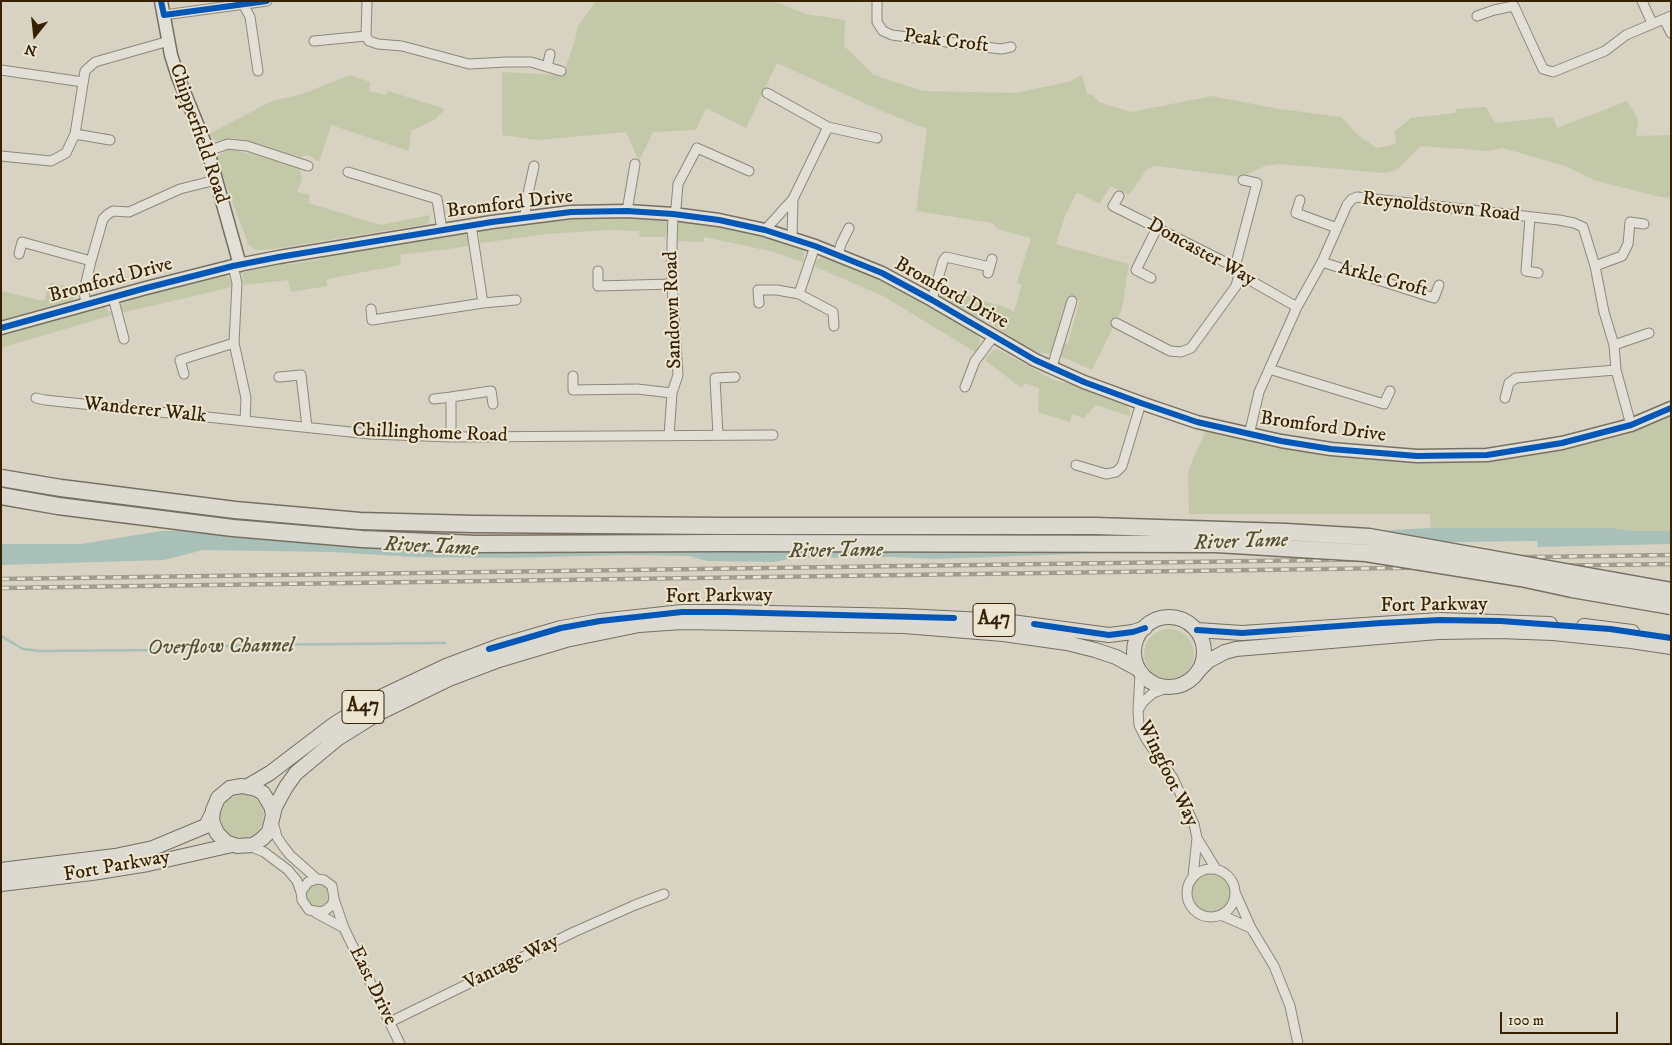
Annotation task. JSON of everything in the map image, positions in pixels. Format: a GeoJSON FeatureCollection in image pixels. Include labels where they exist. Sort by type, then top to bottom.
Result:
{"type":"FeatureCollection","features":[{"type":"Feature","properties":{"kind":"highway"},"geometry":{"type":"LineString","coordinates":[[1,478],[61,488],[235,510],[360,521],[702,526],[1095,526],[1232,529],[1369,537],[1671,591]]}},
{"type":"Feature","properties":{"kind":"highway"},"geometry":{"type":"LineString","coordinates":[[1,496],[58,506],[233,528],[362,539],[476,544],[1216,544],[1366,553],[1521,578],[1671,606]]}},
{"type":"Feature","properties":{"kind":"main road","name":"Fort Parkway"},"geometry":{"type":"LineString","coordinates":[[1,870],[115,856],[153,848],[206,826],[215,803],[226,791],[236,786],[248,786],[333,725],[368,704],[446,666],[499,646],[561,628],[600,620],[682,612],[904,616],[1004,621],[1110,635],[1133,632],[1144,628],[1156,620],[1172,618],[1183,620],[1197,630],[1242,633],[1440,620],[1501,621],[1566,624],[1671,638]]}},
{"type":"Feature","properties":{"kind":"main road","name":"Fort Parkway"},"geometry":{"type":"LineString","coordinates":[[1,884],[92,873],[232,845],[248,846],[258,842],[266,836],[286,787],[296,773],[337,738],[377,714],[449,679],[498,660],[566,640],[639,625],[700,622],[904,626],[1002,634],[1067,643],[1095,650],[1116,657],[1139,671],[1148,681],[1167,688],[1194,677],[1208,662],[1225,652],[1256,646],[1438,632],[1498,631],[1554,633],[1631,641],[1671,648]]}},
{"type":"Feature","properties":{"kind":"main road"},"geometry":{"type":"LineString","coordinates":[[1139,671],[1135,660],[1135,646],[1139,634],[1144,628]]}},
{"type":"Feature","properties":{"kind":"main road"},"geometry":{"type":"LineString","coordinates":[[1197,630],[1203,652],[1198,671]]}},
{"type":"Feature","properties":{"kind":"main road"},"geometry":{"type":"LineString","coordinates":[[248,786],[262,793],[272,806],[273,818]]}},
{"type":"Feature","properties":{"kind":"main road"},"geometry":{"type":"LineString","coordinates":[[212,814],[212,821],[217,833],[232,845]]}},
{"type":"Feature","properties":{"kind":"street","name":"Chipperfield Road"},"geometry":{"type":"LineString","coordinates":[[161,1],[178,77],[208,151],[236,266]]}},
{"type":"Feature","properties":{"kind":"street"},"geometry":{"type":"LineString","coordinates":[[164,15],[267,1]]}},
{"type":"Feature","properties":{"kind":"street"},"geometry":{"type":"LineString","coordinates":[[367,1],[366,36],[369,41],[378,44],[402,46],[469,64],[531,62],[561,71]]}},
{"type":"Feature","properties":{"kind":"street","name":"Peak Croft"},"geometry":{"type":"LineString","coordinates":[[877,1],[878,22],[883,31],[892,35],[1001,49],[1011,47]]}},
{"type":"Feature","properties":{"kind":"street"},"geometry":{"type":"LineString","coordinates":[[1642,1],[1652,22]]}},
{"type":"Feature","properties":{"kind":"street"},"geometry":{"type":"LineString","coordinates":[[242,3],[250,17],[258,71]]}},
{"type":"Feature","properties":{"kind":"street"},"geometry":{"type":"LineString","coordinates":[[1478,16],[1514,6],[1543,68],[1552,72],[1605,51],[1626,35],[1667,17],[1671,33]]}},
{"type":"Feature","properties":{"kind":"street"},"geometry":{"type":"LineString","coordinates":[[314,41],[366,36]]}},
{"type":"Feature","properties":{"kind":"street"},"geometry":{"type":"LineString","coordinates":[[1,156],[50,161],[66,153],[75,134],[85,71],[95,62],[169,40]]}},
{"type":"Feature","properties":{"kind":"street"},"geometry":{"type":"LineString","coordinates":[[547,67],[550,54]]}},
{"type":"Feature","properties":{"kind":"street"},"geometry":{"type":"LineString","coordinates":[[1,70],[83,82]]}},
{"type":"Feature","properties":{"kind":"street"},"geometry":{"type":"LineString","coordinates":[[767,93],[828,128],[877,138]]}},
{"type":"Feature","properties":{"kind":"street"},"geometry":{"type":"LineString","coordinates":[[765,230],[793,199],[828,128]]}},
{"type":"Feature","properties":{"kind":"street"},"geometry":{"type":"LineString","coordinates":[[75,134],[110,140]]}},
{"type":"Feature","properties":{"kind":"street"},"geometry":{"type":"LineString","coordinates":[[208,151],[228,144],[247,146],[308,166]]}},
{"type":"Feature","properties":{"kind":"street","name":"Sandown Road"},"geometry":{"type":"LineString","coordinates":[[669,436],[672,393],[678,375],[672,284],[673,214],[676,208],[678,184],[697,148],[749,171]]}},
{"type":"Feature","properties":{"kind":"street"},"geometry":{"type":"LineString","coordinates":[[627,212],[635,164]]}},
{"type":"Feature","properties":{"kind":"street"},"geometry":{"type":"LineString","coordinates":[[525,218],[526,203],[534,166]]}},
{"type":"Feature","properties":{"kind":"street"},"geometry":{"type":"LineString","coordinates":[[348,172],[436,199],[442,230]]}},
{"type":"Feature","properties":{"kind":"street"},"geometry":{"type":"LineString","coordinates":[[86,305],[84,291],[91,261],[103,219],[108,214],[113,211],[129,212],[180,190],[216,180]]}},
{"type":"Feature","properties":{"kind":"street"},"geometry":{"type":"LineString","coordinates":[[1116,323],[1170,351],[1180,352],[1191,348],[1236,286],[1237,271],[1257,183],[1243,180]]}},
{"type":"Feature","properties":{"kind":"street","name":"Doncaster Way"},"geometry":{"type":"LineString","coordinates":[[1119,196],[1113,206],[1237,271],[1297,306]]}},
{"type":"Feature","properties":{"kind":"street","name":"Reynoldstown Road"},"geometry":{"type":"LineString","coordinates":[[1249,435],[1259,392],[1297,306],[1322,262],[1347,206],[1352,199],[1357,197],[1574,222],[1583,228],[1595,266],[1604,312],[1614,345],[1616,370],[1631,425]]}},
{"type":"Feature","properties":{"kind":"street"},"geometry":{"type":"LineString","coordinates":[[792,238],[793,199]]}},
{"type":"Feature","properties":{"kind":"street"},"geometry":{"type":"LineString","coordinates":[[1300,200],[1296,213],[1337,228]]}},
{"type":"Feature","properties":{"kind":"street","name":"Bromford Drive"},"geometry":{"type":"LineString","coordinates":[[1,328],[113,297],[279,257],[471,225],[571,212],[673,214],[719,220],[765,230],[815,246],[882,274],[932,300],[1035,360],[1141,403],[1197,422],[1249,435],[1331,449],[1417,456],[1488,455],[1562,444],[1631,425],[1671,408]]}},
{"type":"Feature","properties":{"kind":"street"},"geometry":{"type":"LineString","coordinates":[[1530,217],[1526,272],[1538,273]]}},
{"type":"Feature","properties":{"kind":"street"},"geometry":{"type":"LineString","coordinates":[[1595,266],[1622,256],[1628,244],[1630,222],[1644,224]]}},
{"type":"Feature","properties":{"kind":"street"},"geometry":{"type":"LineString","coordinates":[[471,225],[483,303]]}},
{"type":"Feature","properties":{"kind":"street"},"geometry":{"type":"LineString","coordinates":[[838,255],[849,228]]}},
{"type":"Feature","properties":{"kind":"street"},"geometry":{"type":"LineString","coordinates":[[1151,278],[1136,270],[1157,228]]}},
{"type":"Feature","properties":{"kind":"street"},"geometry":{"type":"LineString","coordinates":[[18,254],[22,242],[91,261]]}},
{"type":"Feature","properties":{"kind":"street"},"geometry":{"type":"LineString","coordinates":[[799,294],[815,246]]}},
{"type":"Feature","properties":{"kind":"street"},"geometry":{"type":"LineString","coordinates":[[932,300],[942,261],[946,257],[990,266]]}},
{"type":"Feature","properties":{"kind":"street","name":"Arkle Croft"},"geometry":{"type":"LineString","coordinates":[[1322,262],[1434,298],[1439,285]]}},
{"type":"Feature","properties":{"kind":"street"},"geometry":{"type":"LineString","coordinates":[[236,266],[234,343],[246,398],[245,421]]}},
{"type":"Feature","properties":{"kind":"street"},"geometry":{"type":"LineString","coordinates":[[598,271],[598,286],[672,284]]}},
{"type":"Feature","properties":{"kind":"street"},"geometry":{"type":"LineString","coordinates":[[759,303],[758,290],[777,290],[799,294],[834,312],[834,326]]}},
{"type":"Feature","properties":{"kind":"street"},"geometry":{"type":"LineString","coordinates":[[113,297],[124,339]]}},
{"type":"Feature","properties":{"kind":"street"},"geometry":{"type":"LineString","coordinates":[[371,309],[372,320],[483,303],[516,300]]}},
{"type":"Feature","properties":{"kind":"street"},"geometry":{"type":"LineString","coordinates":[[1052,367],[1072,300]]}},
{"type":"Feature","properties":{"kind":"street"},"geometry":{"type":"LineString","coordinates":[[1614,345],[1649,332]]}},
{"type":"Feature","properties":{"kind":"street"},"geometry":{"type":"LineString","coordinates":[[965,387],[976,361],[993,337]]}},
{"type":"Feature","properties":{"kind":"street"},"geometry":{"type":"LineString","coordinates":[[184,374],[180,360],[234,343]]}},
{"type":"Feature","properties":{"kind":"street"},"geometry":{"type":"LineString","coordinates":[[1270,369],[1384,404],[1390,391]]}},
{"type":"Feature","properties":{"kind":"street"},"geometry":{"type":"LineString","coordinates":[[1504,398],[1510,383],[1516,378],[1616,370]]}},
{"type":"Feature","properties":{"kind":"street"},"geometry":{"type":"LineString","coordinates":[[278,377],[301,375],[307,427]]}},
{"type":"Feature","properties":{"kind":"street"},"geometry":{"type":"LineString","coordinates":[[573,376],[573,390],[636,389],[672,393]]}},
{"type":"Feature","properties":{"kind":"street"},"geometry":{"type":"LineString","coordinates":[[718,435],[715,378],[735,377]]}},
{"type":"Feature","properties":{"kind":"street"},"geometry":{"type":"LineString","coordinates":[[434,399],[490,391],[494,404]]}},
{"type":"Feature","properties":{"kind":"street"},"geometry":{"type":"LineString","coordinates":[[451,397],[451,437]]}},
{"type":"Feature","properties":{"kind":"street","name":"Wanderer Walk"},"geometry":{"type":"LineString","coordinates":[[43,410],[41,399],[245,421]]}},
{"type":"Feature","properties":{"kind":"street"},"geometry":{"type":"LineString","coordinates":[[1076,465],[1106,474],[1116,472],[1122,466],[1141,403]]}},
{"type":"Feature","properties":{"kind":"street","name":"Chillinghome Road"},"geometry":{"type":"LineString","coordinates":[[245,421],[370,434],[451,437],[773,435]]}},
{"type":"Feature","properties":{"kind":"street","name":"Wingfoot Way"},"geometry":{"type":"LineString","coordinates":[[1139,671],[1138,711],[1140,725],[1146,739],[1173,778],[1190,813],[1197,838],[1216,869]]}},
{"type":"Feature","properties":{"kind":"street","name":"Wingfoot Way"},"geometry":{"type":"LineString","coordinates":[[1138,711],[1143,702],[1153,693],[1167,688]]}},
{"type":"Feature","properties":{"kind":"street"},"geometry":{"type":"LineString","coordinates":[[248,846],[264,852],[288,870],[297,880],[303,904],[313,912],[326,910],[332,905],[334,899],[332,886],[324,880],[317,879],[290,855],[277,837],[273,818]]}},
{"type":"Feature","properties":{"kind":"street","name":"Wingfoot Way"},"geometry":{"type":"LineString","coordinates":[[1193,876],[1197,838]]}},
{"type":"Feature","properties":{"kind":"street"},"geometry":{"type":"LineString","coordinates":[[1235,892],[1232,906],[1221,915],[1210,917],[1196,912],[1191,906],[1187,891],[1193,876],[1200,871],[1216,869],[1230,877],[1251,928],[1274,966],[1290,1006],[1298,1044]]}},
{"type":"Feature","properties":{"kind":"street"},"geometry":{"type":"LineString","coordinates":[[301,892],[305,885],[317,879]]}},
{"type":"Feature","properties":{"kind":"street","name":"Vantage Way"},"geometry":{"type":"LineString","coordinates":[[390,1022],[574,932],[664,894]]}},
{"type":"Feature","properties":{"kind":"street","name":"East Drive"},"geometry":{"type":"LineString","coordinates":[[334,899],[344,928],[400,1044]]}},
{"type":"Feature","properties":{"kind":"street","name":"East Drive"},"geometry":{"type":"LineString","coordinates":[[313,912],[344,928]]}},
{"type":"Feature","properties":{"kind":"street"},"geometry":{"type":"LineString","coordinates":[[1221,915],[1251,928]]}},
{"type":"Feature","properties":{"kind":"green space"},"geometry":{"type":"Polygon","coordinates":[[[596,1],[773,1],[806,14],[845,20],[844,46],[874,75],[923,91],[1015,93],[1068,82],[1082,75],[1087,94],[1093,95],[1099,102],[1131,112],[1212,96],[1279,109],[1341,117],[1359,136],[1377,148],[1396,144],[1395,131],[1411,118],[1455,113],[1457,109],[1486,107],[1495,123],[1553,117],[1557,128],[1627,101],[1638,119],[1636,136],[1671,135],[1671,198],[1597,181],[1565,166],[1503,148],[1487,151],[1421,146],[1397,170],[1385,173],[1279,164],[1265,166],[1241,177],[1156,166],[1147,169],[1129,195],[1110,186],[1100,204],[1078,193],[1076,194],[1065,216],[1056,244],[1129,264],[1122,309],[1092,370],[1060,356],[1064,342],[1068,343],[1080,300],[1071,298],[1050,354],[1039,353],[1011,339],[982,318],[963,313],[941,302],[941,287],[1010,309],[1014,312],[1022,284],[1017,283],[1031,238],[997,229],[993,223],[916,211],[927,129],[884,112],[777,63],[746,128],[706,108],[696,130],[653,132],[639,161],[626,132],[537,140],[502,135],[502,72],[563,75],[575,40],[577,28],[596,1]]]}},
{"type":"Feature","properties":{"kind":"green space"},"geometry":{"type":"Polygon","coordinates":[[[350,75],[370,82],[369,91],[386,95],[388,91],[445,109],[434,120],[411,131],[409,151],[331,125],[319,162],[308,155],[300,157],[234,138],[216,141],[209,134],[272,101],[302,94],[350,75]]]}},
{"type":"Feature","properties":{"kind":"green space"},"geometry":{"type":"Polygon","coordinates":[[[229,149],[260,156],[300,169],[302,179],[297,192],[310,195],[308,203],[381,225],[430,215],[428,224],[273,249],[256,250],[248,244],[216,157],[229,149]]]}},
{"type":"Feature","properties":{"kind":"green space"},"geometry":{"type":"Polygon","coordinates":[[[663,217],[668,224],[665,237],[640,237],[639,231],[607,230],[547,234],[480,243],[479,233],[482,228],[588,218],[663,217]]]}},
{"type":"Feature","properties":{"kind":"green space"},"geometry":{"type":"Polygon","coordinates":[[[681,221],[717,226],[797,245],[803,249],[803,262],[774,252],[704,237],[703,242],[675,241],[677,225],[681,221]]]}},
{"type":"Feature","properties":{"kind":"green space"},"geometry":{"type":"Polygon","coordinates":[[[462,231],[467,235],[471,246],[400,255],[401,265],[327,279],[327,286],[291,292],[288,280],[244,285],[242,274],[247,270],[286,262],[287,265],[322,259],[322,256],[462,231]]]}},
{"type":"Feature","properties":{"kind":"green space"},"geometry":{"type":"Polygon","coordinates":[[[824,256],[838,260],[887,283],[973,331],[980,342],[977,353],[883,296],[814,266],[817,260],[824,256]]]}},
{"type":"Feature","properties":{"kind":"green space"},"geometry":{"type":"Polygon","coordinates":[[[224,274],[230,279],[232,287],[121,313],[120,306],[125,298],[224,274]]]}},
{"type":"Feature","properties":{"kind":"green space"},"geometry":{"type":"Polygon","coordinates":[[[50,283],[77,288],[70,305],[34,311],[1,323],[1,291],[44,301],[50,283]]]}},
{"type":"Feature","properties":{"kind":"green space"},"geometry":{"type":"Polygon","coordinates":[[[100,305],[104,306],[112,315],[1,348],[1,334],[100,305]]]}},
{"type":"Feature","properties":{"kind":"green space"},"geometry":{"type":"Polygon","coordinates":[[[997,349],[1054,380],[1082,387],[1126,404],[1130,410],[1130,416],[1096,405],[1084,418],[1072,414],[1070,422],[1038,412],[1039,388],[1025,383],[1020,387],[985,360],[992,351],[997,349]]]}},
{"type":"Feature","properties":{"kind":"green space"},"geometry":{"type":"Polygon","coordinates":[[[1671,415],[1671,531],[1636,531],[1611,528],[1431,528],[1430,514],[1189,514],[1188,473],[1206,431],[1327,456],[1420,463],[1471,461],[1628,430],[1671,415]]]}},
{"type":"Feature","properties":{"kind":"green space"},"geometry":{"type":"Polygon","coordinates":[[[1164,629],[1174,629],[1187,636],[1194,649],[1194,659],[1187,672],[1174,679],[1164,679],[1155,675],[1148,668],[1144,659],[1144,649],[1148,640],[1155,633],[1164,629]]]}},
{"type":"Feature","properties":{"kind":"green space"},"geometry":{"type":"Polygon","coordinates":[[[242,794],[254,798],[260,804],[264,816],[260,828],[254,834],[242,838],[230,834],[224,828],[220,816],[224,804],[230,798],[242,794]]]}},
{"type":"Feature","properties":{"kind":"green space"},"geometry":{"type":"Polygon","coordinates":[[[1211,872],[1226,878],[1232,893],[1226,908],[1211,914],[1196,908],[1190,893],[1196,878],[1211,872]]]}},
{"type":"Feature","properties":{"kind":"green space"},"geometry":{"type":"Polygon","coordinates":[[[317,884],[325,888],[329,896],[325,904],[317,908],[309,904],[305,896],[309,888],[317,884]]]}},
{"type":"Feature","properties":{"kind":"water","name":"River Tame"},"geometry":{"type":"Polygon","coordinates":[[[1431,528],[1611,528],[1636,531],[1671,531],[1671,544],[1538,547],[1537,541],[1393,543],[933,559],[895,557],[793,558],[775,562],[707,561],[689,556],[415,557],[332,552],[203,550],[164,560],[1,565],[1,544],[81,544],[161,531],[268,530],[416,539],[1218,539],[1431,528]]]}},
{"type":"Feature","properties":{"kind":"waterway","name":"Overflow Channel"},"geometry":{"type":"LineString","coordinates":[[1,636],[23,649],[40,651],[161,650],[247,645],[445,643]]}},
{"type":"Feature","properties":{"kind":"railway"},"geometry":{"type":"LineString","coordinates":[[1,579],[1671,555]]}},
{"type":"Feature","properties":{"kind":"railway"},"geometry":{"type":"LineString","coordinates":[[1,588],[1671,564]]}},
{"type":"Feature","properties":{"kind":"cycle path"},"geometry":{"type":"LineString","coordinates":[[161,1],[164,15],[267,1]]}},
{"type":"Feature","properties":{"kind":"cycle path"},"geometry":{"type":"LineString","coordinates":[[1,328],[146,288],[233,266],[279,257],[492,222],[571,212],[627,211],[719,220],[765,230],[815,246],[882,273],[1035,360],[1084,382],[1197,422],[1281,441],[1331,449],[1417,456],[1487,455],[1562,443],[1631,425],[1671,408]]}},
{"type":"Feature","properties":{"kind":"cycle path"},"geometry":{"type":"LineString","coordinates":[[489,649],[561,628],[600,621],[682,612],[954,618]]}},
{"type":"Feature","properties":{"kind":"cycle path"},"geometry":{"type":"LineString","coordinates":[[1197,630],[1242,633],[1440,620],[1501,621],[1610,629],[1671,638]]}},
{"type":"Feature","properties":{"kind":"cycle path"},"geometry":{"type":"LineString","coordinates":[[1034,624],[1109,635],[1133,632],[1145,628]]}}]}
